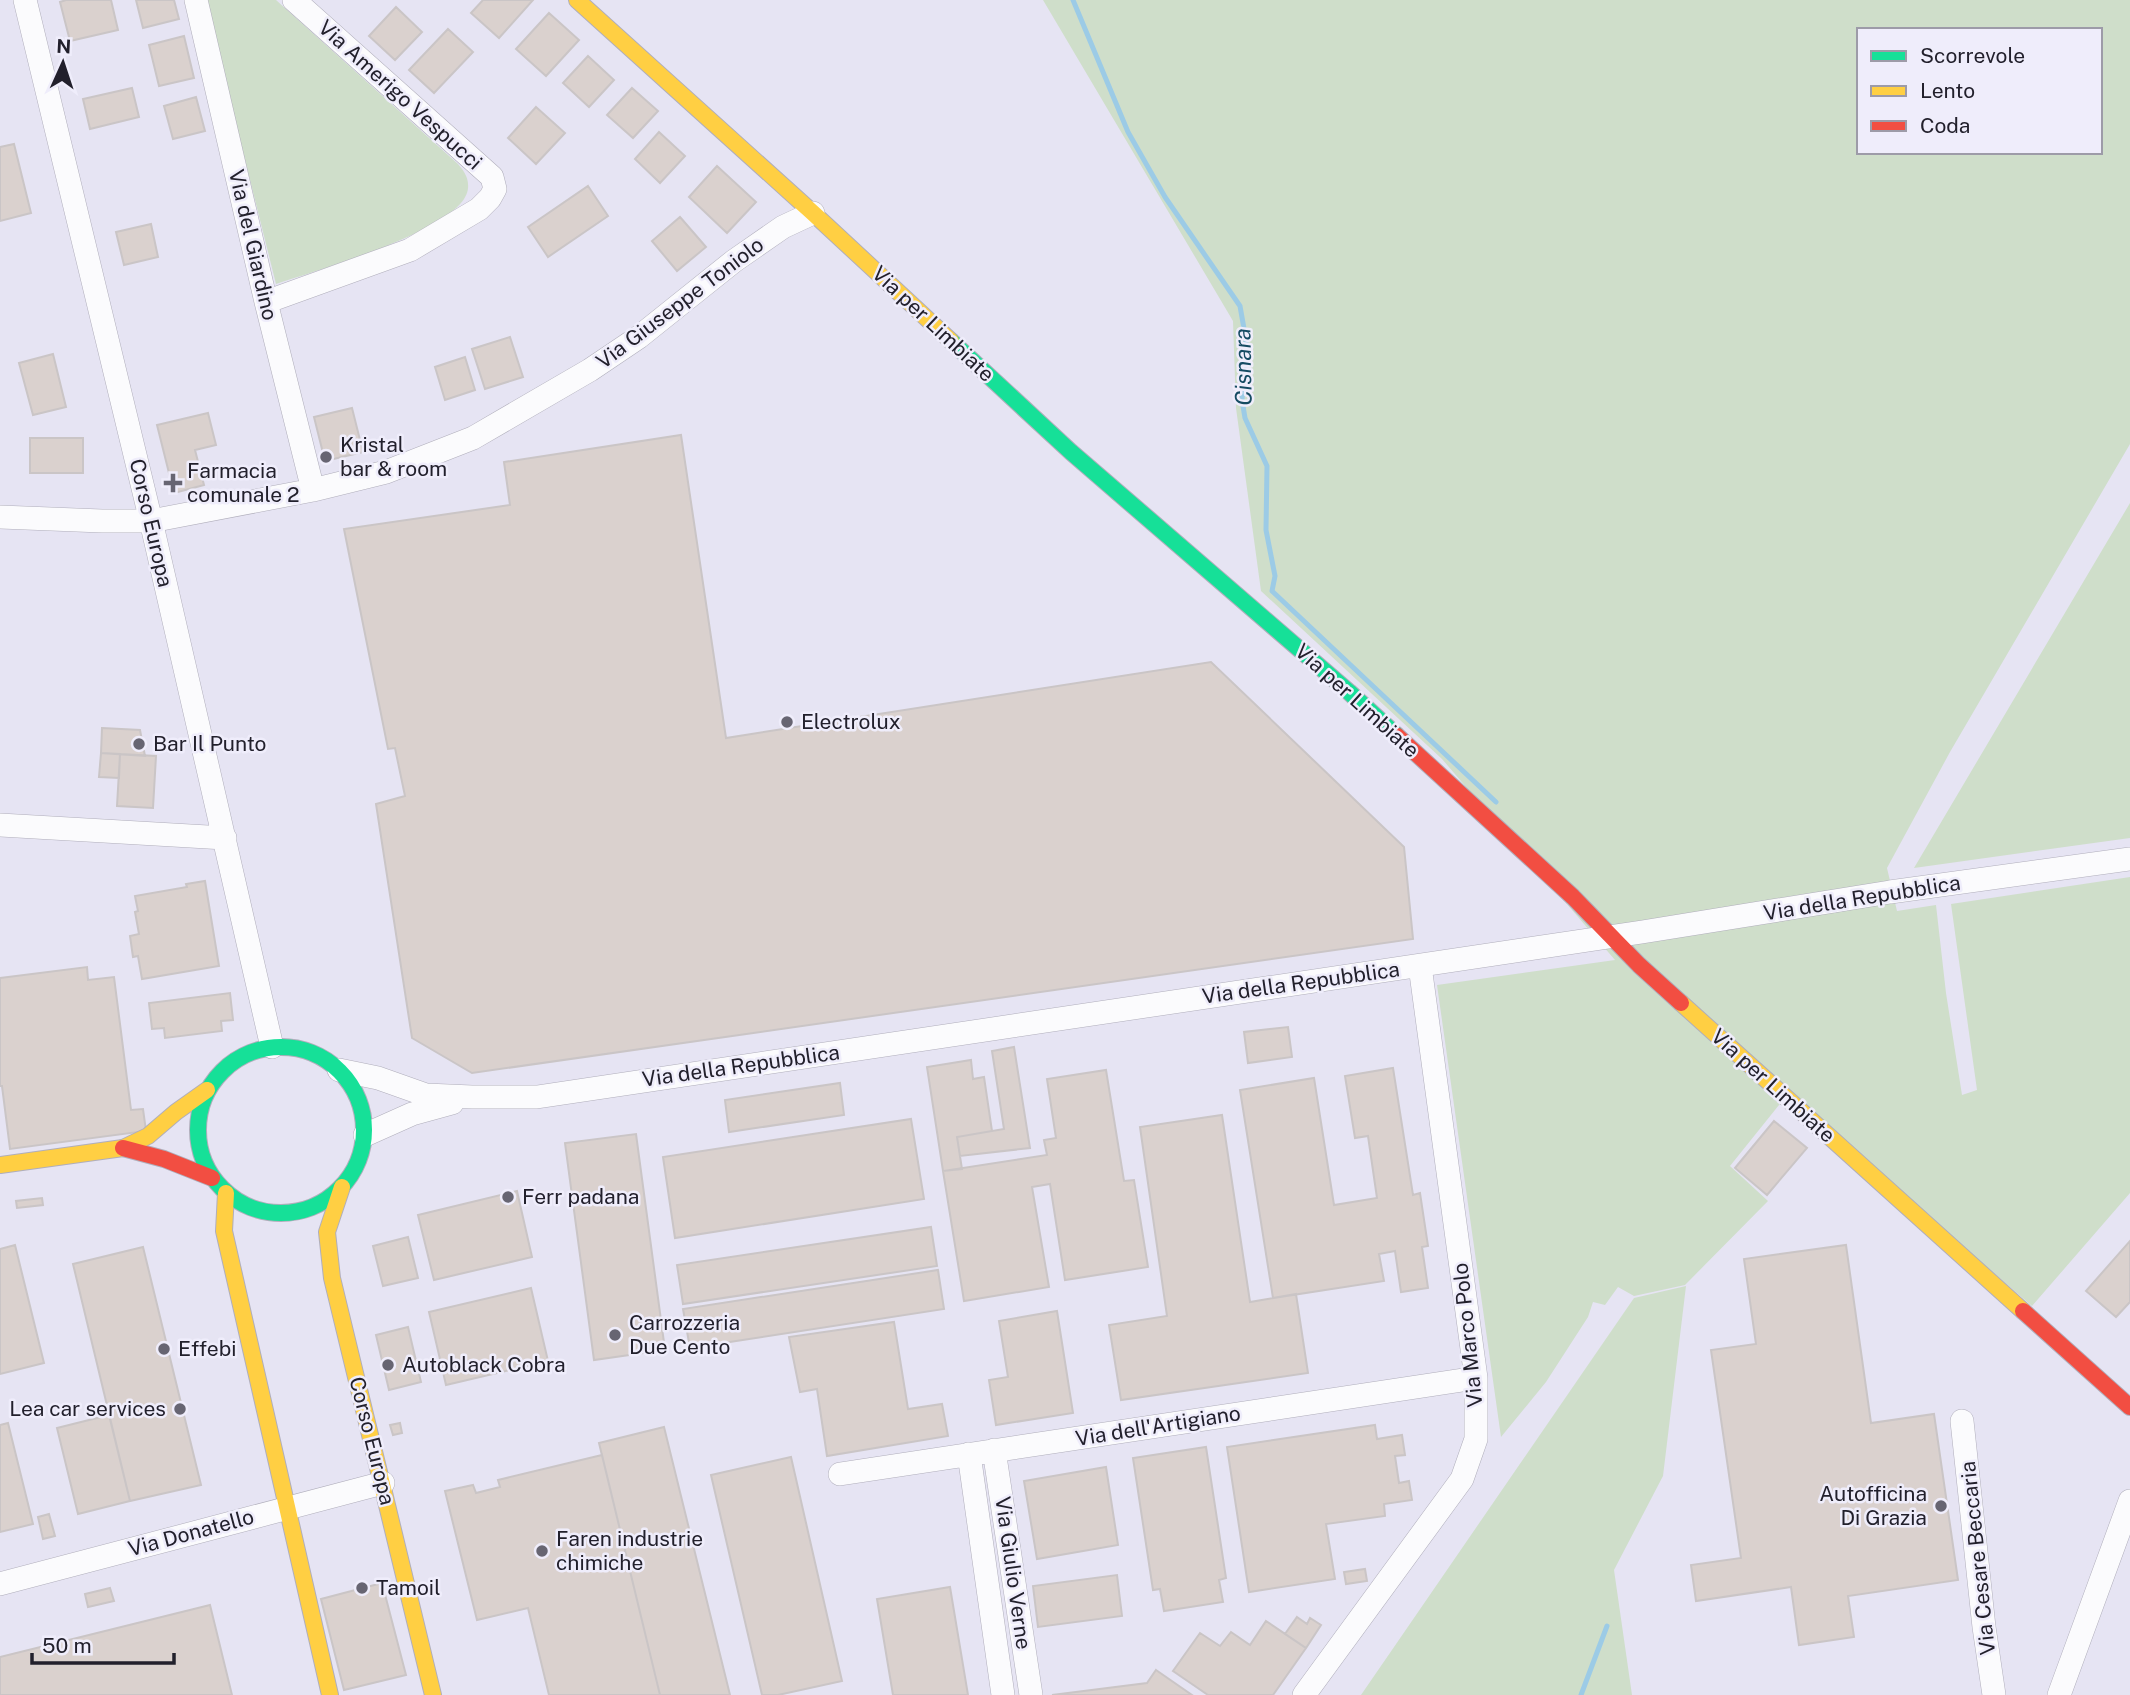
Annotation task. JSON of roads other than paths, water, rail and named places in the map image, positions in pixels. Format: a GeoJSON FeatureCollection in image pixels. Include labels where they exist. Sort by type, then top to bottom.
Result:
{"type":"FeatureCollection","features":[{"type":"Feature","properties":{"kind":"street","name":"Corso Europa"},"geometry":{"type":"LineString","coordinates":[[25,0],[151,521],[272,1047]]}},
{"type":"Feature","properties":{"kind":"street","name":"Via del Giardino"},"geometry":{"type":"LineString","coordinates":[[196,0],[313,490]]}},
{"type":"Feature","properties":{"kind":"street","name":"Via Amerigo Vespucci"},"geometry":{"type":"LineString","coordinates":[[266,302],[410,250],[479,209],[495,189],[492,177],[294,0]]}},
{"type":"Feature","properties":{"kind":"street","name":"Via per Limbiate"},"geometry":{"type":"LineString","coordinates":[[578,0],[1071,452],[1349,692],[1573,897],[1649,974],[2130,1407]]}},
{"type":"Feature","properties":{"kind":"street","name":"Via Giuseppe Toniolo"},"geometry":{"type":"LineString","coordinates":[[0,517],[151,521],[313,490],[386,472],[473,438],[590,370],[639,337],[743,254],[783,227],[813,213]]}},
{"type":"Feature","properties":{"kind":"street"},"geometry":{"type":"LineString","coordinates":[[0,825],[225,838]]}},
{"type":"Feature","properties":{"kind":"street","name":"Via della Repubblica"},"geometry":{"type":"LineString","coordinates":[[339,1070],[426,1095],[537,1097],[1420,966],[1890,892],[2130,859]]}},
{"type":"Feature","properties":{"kind":"street","name":"Via Marco Polo"},"geometry":{"type":"LineString","coordinates":[[1304,1695],[1462,1479],[1476,1439],[1476,1378],[1420,966]]}},
{"type":"Feature","properties":{"kind":"street"},"geometry":{"type":"LineString","coordinates":[[0,1165],[123,1148],[148,1136],[207,1090],[221,1072],[243,1055],[272,1047],[296,1048],[319,1056],[339,1070],[354,1088],[363,1111],[365,1135],[358,1163],[342,1187],[322,1203],[298,1212],[272,1213],[247,1206],[226,1192],[212,1178],[202,1157],[197,1135],[199,1112],[207,1090]]}},
{"type":"Feature","properties":{"kind":"street","name":"Via della Repubblica"},"geometry":{"type":"LineString","coordinates":[[365,1135],[412,1114],[472,1097]]}},
{"type":"Feature","properties":{"kind":"street"},"geometry":{"type":"LineString","coordinates":[[123,1148],[164,1159],[212,1178]]}},
{"type":"Feature","properties":{"kind":"street","name":"Corso Europa"},"geometry":{"type":"LineString","coordinates":[[342,1187],[327,1232],[332,1279],[433,1695]]}},
{"type":"Feature","properties":{"kind":"street"},"geometry":{"type":"LineString","coordinates":[[226,1192],[224,1231],[330,1695]]}},
{"type":"Feature","properties":{"kind":"street","name":"Via dell'Artigiano"},"geometry":{"type":"LineString","coordinates":[[839,1474],[1476,1378]]}},
{"type":"Feature","properties":{"kind":"street","name":"Via Cesare Beccaria"},"geometry":{"type":"LineString","coordinates":[[1962,1421],[1994,1695]]}},
{"type":"Feature","properties":{"kind":"street","name":"Via Giulio Verne"},"geometry":{"type":"LineString","coordinates":[[995,1450],[1031,1695]]}},
{"type":"Feature","properties":{"kind":"street","name":"Via Giulio Verne"},"geometry":{"type":"LineString","coordinates":[[969,1454],[1003,1695]]}},
{"type":"Feature","properties":{"kind":"street","name":"Via Donatello"},"geometry":{"type":"LineString","coordinates":[[0,1584],[383,1483]]}},
{"type":"Feature","properties":{"kind":"street"},"geometry":{"type":"LineString","coordinates":[[2059,1695],[2130,1501]]}},
{"type":"Feature","properties":{"kind":"waterway","name":"Cisnara"},"geometry":{"type":"LineString","coordinates":[[1073,0],[1128,132],[1165,197],[1240,306],[1246,340],[1242,400],[1245,418],[1267,466],[1266,530],[1275,576],[1272,591],[1496,802]]}},
{"type":"Feature","properties":{"kind":"waterway","name":"Cisnara"},"geometry":{"type":"LineString","coordinates":[[1581,1695],[1607,1626]]}},
{"type":"Feature","properties":{"kind":"place","name":"Kristal bar & room"},"geometry":{"type":"Point","coordinates":[326,457]}},
{"type":"Feature","properties":{"kind":"place","name":"Farmacia comunale 2"},"geometry":{"type":"Point","coordinates":[173,483]}},
{"type":"Feature","properties":{"kind":"place","name":"Electrolux"},"geometry":{"type":"Point","coordinates":[787,722]}},
{"type":"Feature","properties":{"kind":"place","name":"Bar Il Punto"},"geometry":{"type":"Point","coordinates":[139,744]}},
{"type":"Feature","properties":{"kind":"place","name":"Ferr padana"},"geometry":{"type":"Point","coordinates":[508,1197]}},
{"type":"Feature","properties":{"kind":"place","name":"Carrozzeria Due Cento"},"geometry":{"type":"Point","coordinates":[615,1335]}},
{"type":"Feature","properties":{"kind":"place","name":"Effebi"},"geometry":{"type":"Point","coordinates":[164,1349]}},
{"type":"Feature","properties":{"kind":"place","name":"Autoblack Cobra"},"geometry":{"type":"Point","coordinates":[388,1365]}},
{"type":"Feature","properties":{"kind":"place","name":"Lea car services"},"geometry":{"type":"Point","coordinates":[180,1409]}},
{"type":"Feature","properties":{"kind":"place","name":"Autofficina Di Grazia"},"geometry":{"type":"Point","coordinates":[1941,1506]}},
{"type":"Feature","properties":{"kind":"place","name":"Faren industrie chimiche"},"geometry":{"type":"Point","coordinates":[542,1551]}},
{"type":"Feature","properties":{"kind":"place","name":"Tamoil"},"geometry":{"type":"Point","coordinates":[362,1588]}}]}
